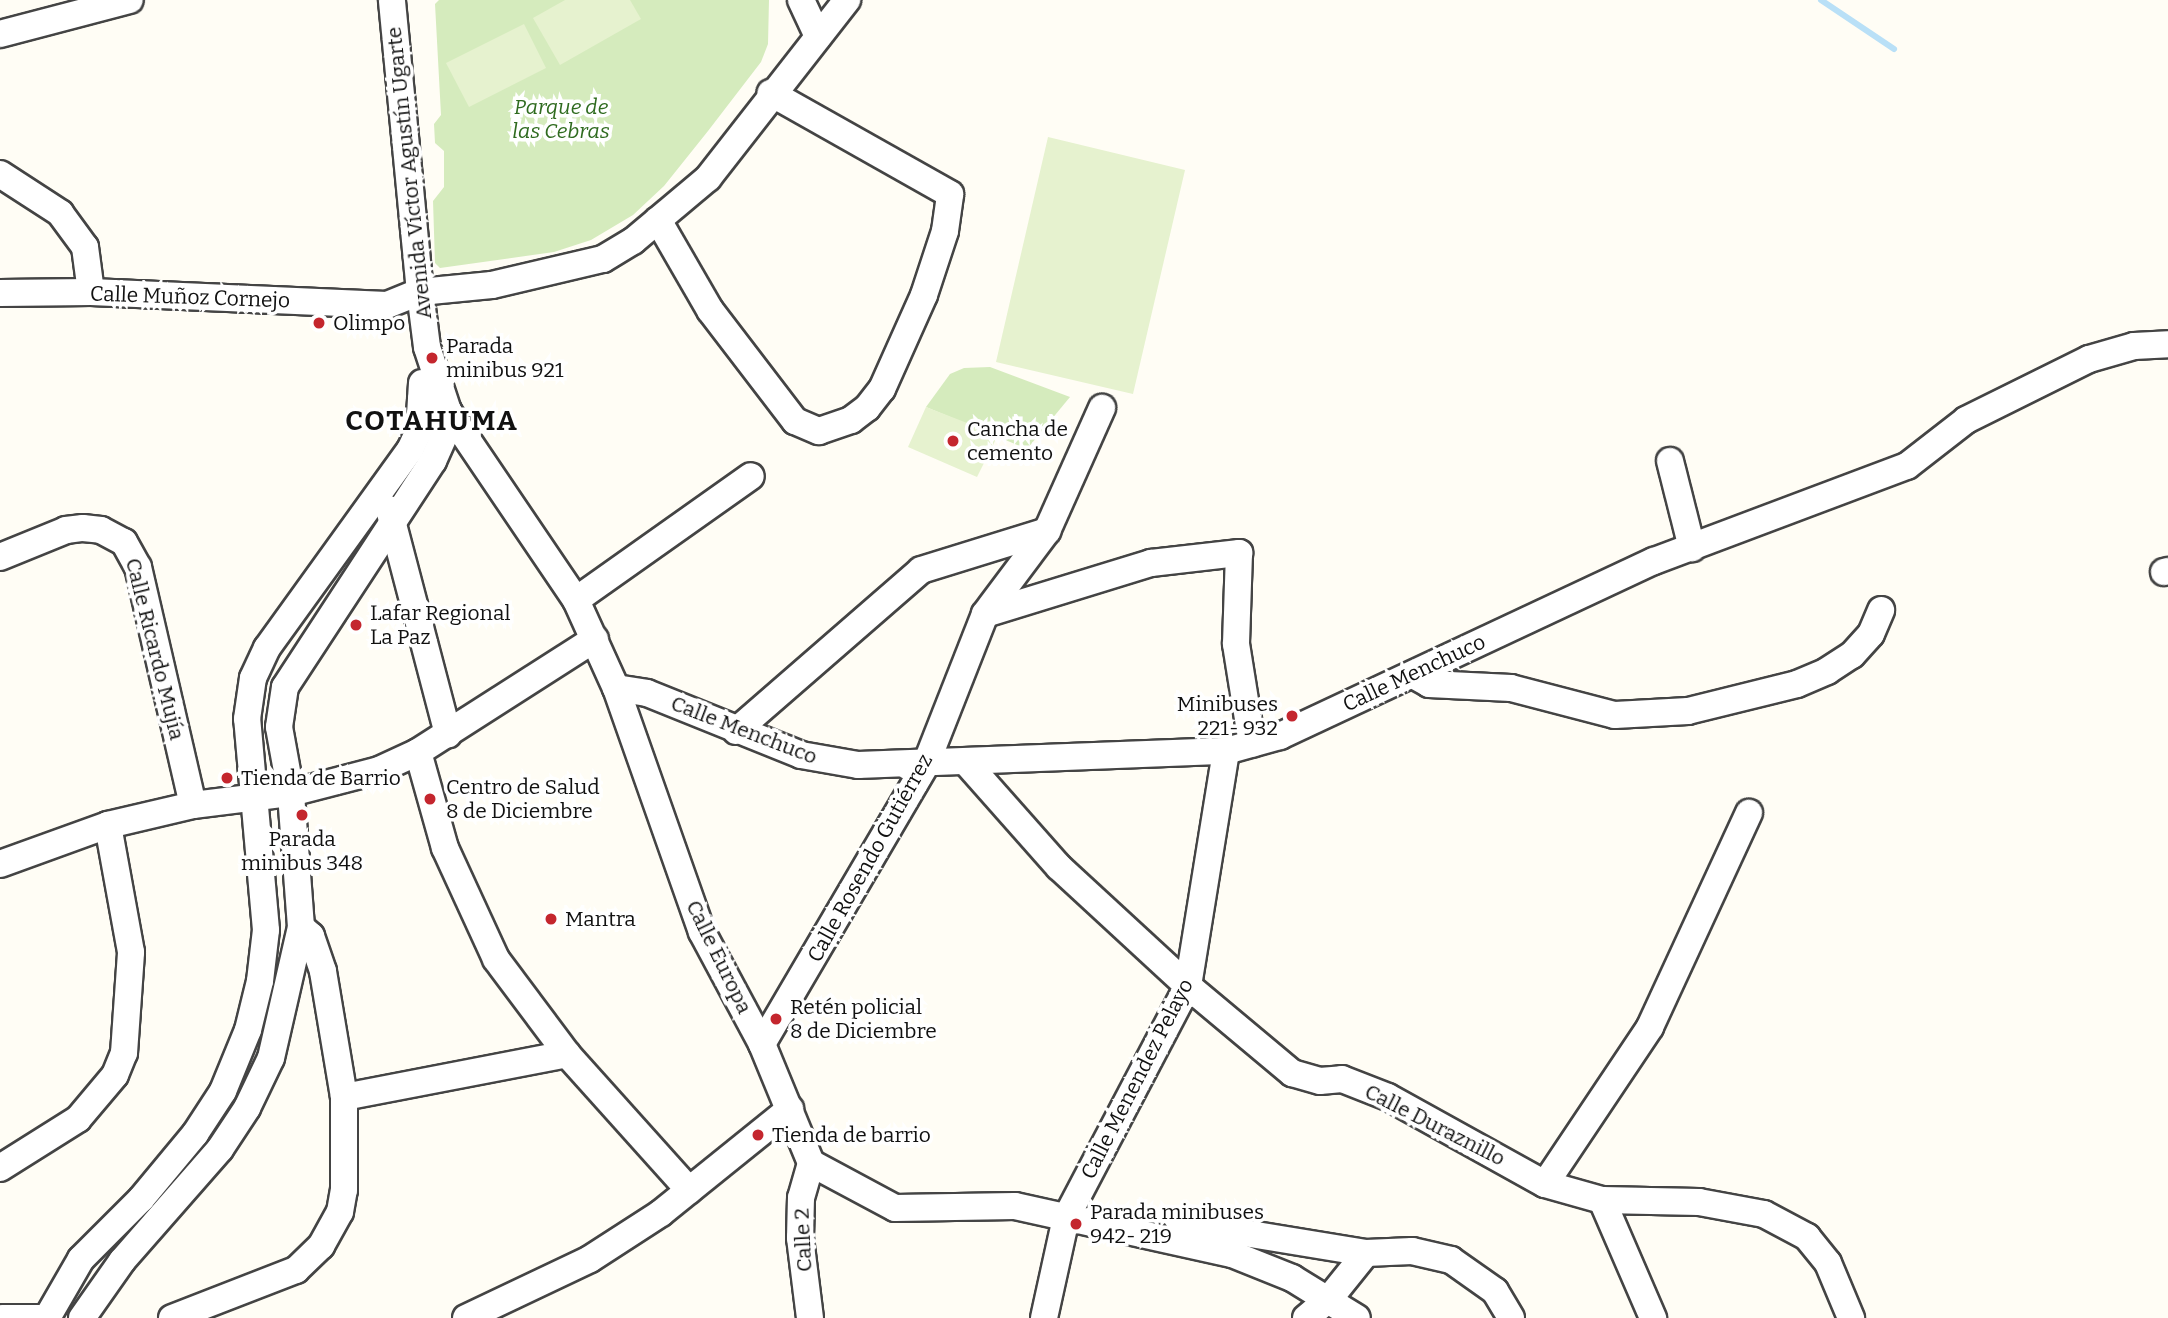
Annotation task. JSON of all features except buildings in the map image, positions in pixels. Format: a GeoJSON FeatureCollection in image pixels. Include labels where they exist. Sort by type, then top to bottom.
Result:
{"type":"FeatureCollection","features":[{"type":"Feature","properties":{"kind":"street"},"geometry":{"type":"LineString","coordinates":[[0,34],[130,0]]}},
{"type":"Feature","properties":{"kind":"street","name":"Avenida Víctor Agustín Ugarte"},"geometry":{"type":"LineString","coordinates":[[82,1318],[122,1261],[191,1187],[247,1108],[284,1014],[301,927],[291,793],[279,727],[285,687],[443,444],[448,411],[427,346],[419,292],[392,0]]}},
{"type":"Feature","properties":{"kind":"street"},"geometry":{"type":"LineString","coordinates":[[801,0],[818,36]]}},
{"type":"Feature","properties":{"kind":"street","name":"Calle Muñoz Cornejo"},"geometry":{"type":"LineString","coordinates":[[0,293],[91,292],[387,305],[419,292],[560,272],[603,259],[658,220],[708,178],[846,0]]}},
{"type":"Feature","properties":{"kind":"street"},"geometry":{"type":"LineString","coordinates":[[658,220],[710,310],[794,421],[819,431],[851,420],[867,408],[888,377],[924,295],[945,231],[950,194],[772,93]]}},
{"type":"Feature","properties":{"kind":"street"},"geometry":{"type":"LineString","coordinates":[[0,174],[60,213],[85,247],[91,292]]}},
{"type":"Feature","properties":{"kind":"street","name":"Calle Menchuco"},"geometry":{"type":"LineString","coordinates":[[616,688],[647,692],[736,731],[826,761],[926,764],[1226,751],[1280,736],[1413,675],[1583,591],[1907,466],[1966,420],[2089,359],[2134,346],[2168,344]]}},
{"type":"Feature","properties":{"kind":"street","name":"Avenida Víctor Agustín Ugarte"},"geometry":{"type":"LineString","coordinates":[[47,1318],[81,1259],[141,1199],[195,1134],[223,1091],[238,1055],[260,981],[266,930],[247,719],[253,678],[267,648],[383,489],[419,431],[427,346]]}},
{"type":"Feature","properties":{"kind":"street"},"geometry":{"type":"LineString","coordinates":[[421,399],[448,411]]}},
{"type":"Feature","properties":{"kind":"street","name":"Calle Rosendo Gutiérrez"},"geometry":{"type":"LineString","coordinates":[[762,1044],[926,764],[985,614],[1047,531],[1102,408]]}},
{"type":"Feature","properties":{"kind":"street","name":"Calle Europa"},"geometry":{"type":"LineString","coordinates":[[448,411],[576,600],[595,639],[616,688],[702,932],[762,1044],[811,1163]]}},
{"type":"Feature","properties":{"kind":"street","name":"Calle Europa"},"geometry":{"type":"LineString","coordinates":[[419,431],[491,474]]}},
{"type":"Feature","properties":{"kind":"street"},"geometry":{"type":"LineString","coordinates":[[1670,461],[1692,548]]}},
{"type":"Feature","properties":{"kind":"street"},"geometry":{"type":"LineString","coordinates":[[576,600],[751,476]]}},
{"type":"Feature","properties":{"kind":"street"},"geometry":{"type":"LineString","coordinates":[[383,489],[448,734]]}},
{"type":"Feature","properties":{"kind":"street","name":"Calle Ricardo Mujía"},"geometry":{"type":"LineString","coordinates":[[0,556],[74,529],[101,530],[124,542],[138,567],[193,805]]}},
{"type":"Feature","properties":{"kind":"street"},"geometry":{"type":"LineString","coordinates":[[736,731],[921,570],[1047,531]]}},
{"type":"Feature","properties":{"kind":"street"},"geometry":{"type":"LineString","coordinates":[[985,614],[1151,563],[1239,553],[1236,644],[1252,744]]}},
{"type":"Feature","properties":{"kind":"street"},"geometry":{"type":"LineString","coordinates":[[1413,675],[1429,684],[1511,688],[1615,715],[1688,711],[1797,684],[1827,671],[1852,655],[1871,634],[1881,610]]}},
{"type":"Feature","properties":{"kind":"street"},"geometry":{"type":"LineString","coordinates":[[0,864],[108,825],[193,805],[291,793],[379,770],[448,734],[595,639]]}},
{"type":"Feature","properties":{"kind":"street","name":"Calle Menendez Pelayo"},"geometry":{"type":"LineString","coordinates":[[1044,1318],[1066,1218],[1188,986],[1226,751]]}},
{"type":"Feature","properties":{"kind":"street"},"geometry":{"type":"LineString","coordinates":[[418,752],[445,848],[496,959],[567,1054],[689,1190]]}},
{"type":"Feature","properties":{"kind":"street","name":"Calle Duraznillo"},"geometry":{"type":"LineString","coordinates":[[966,762],[1059,867],[1188,986],[1292,1073],[1320,1081],[1342,1079],[1388,1097],[1545,1184],[1602,1200],[1712,1204],[1764,1214],[1807,1237],[1828,1264],[1851,1318]]}},
{"type":"Feature","properties":{"kind":"street"},"geometry":{"type":"LineString","coordinates":[[1545,1184],[1650,1027],[1749,813]]}},
{"type":"Feature","properties":{"kind":"street"},"geometry":{"type":"LineString","coordinates":[[0,1168],[78,1119],[115,1075],[124,1053],[131,953],[108,825]]}},
{"type":"Feature","properties":{"kind":"street"},"geometry":{"type":"LineString","coordinates":[[172,1318],[283,1278],[321,1246],[340,1212],[344,1190],[344,1097],[323,971],[311,936],[301,927]]}},
{"type":"Feature","properties":{"kind":"street"},"geometry":{"type":"LineString","coordinates":[[344,1097],[567,1054]]}},
{"type":"Feature","properties":{"kind":"street"},"geometry":{"type":"LineString","coordinates":[[467,1318],[562,1275],[689,1190],[790,1109]]}},
{"type":"Feature","properties":{"kind":"street"},"geometry":{"type":"LineString","coordinates":[[811,1163],[895,1209],[1015,1206],[1165,1237],[1260,1264],[1329,1299],[1357,1318]]}},
{"type":"Feature","properties":{"kind":"street","name":"Calle 2"},"geometry":{"type":"LineString","coordinates":[[810,1318],[800,1238],[801,1198],[811,1163]]}},
{"type":"Feature","properties":{"kind":"street"},"geometry":{"type":"LineString","coordinates":[[1602,1200],[1653,1318]]}},
{"type":"Feature","properties":{"kind":"street"},"geometry":{"type":"LineString","coordinates":[[1165,1237],[1205,1229],[1231,1231],[1366,1253],[1412,1251],[1451,1260],[1495,1291],[1511,1318]]}},
{"type":"Feature","properties":{"kind":"street"},"geometry":{"type":"LineString","coordinates":[[1306,1318],[1329,1299],[1366,1253]]}},
{"type":"Feature","properties":{"kind":"street"},"geometry":{"type":"LineString","coordinates":[[2,1318],[39,1318]]}},
{"type":"Feature","properties":{"kind":"green space","name":"Parque de las Cebras"},"geometry":{"type":"Polygon","coordinates":[[[439,0],[769,0],[768,44],[761,62],[708,131],[664,186],[633,215],[591,240],[554,252],[440,268],[435,263],[433,201],[444,187],[444,151],[435,143],[434,124],[441,115],[435,4],[439,0]]]}},
{"type":"Feature","properties":{"kind":"green space"},"geometry":{"type":"Polygon","coordinates":[[[565,0],[630,0],[641,19],[560,65],[533,18],[565,0]]]}},
{"type":"Feature","properties":{"kind":"green space"},"geometry":{"type":"Polygon","coordinates":[[[524,24],[546,68],[469,107],[446,63],[524,24]]]}},
{"type":"Feature","properties":{"kind":"green space"},"geometry":{"type":"Polygon","coordinates":[[[1048,137],[1185,170],[1133,394],[996,362],[1048,137]]]}},
{"type":"Feature","properties":{"kind":"green space"},"geometry":{"type":"Polygon","coordinates":[[[990,367],[1070,397],[1027,449],[926,407],[950,374],[964,368],[990,367]]]}},
{"type":"Feature","properties":{"kind":"green space","name":"Cancha de cemento"},"geometry":{"type":"Polygon","coordinates":[[[926,407],[998,435],[977,477],[908,447],[926,407]]]}},
{"type":"Feature","properties":{"kind":"waterway"},"geometry":{"type":"LineString","coordinates":[[1821,0],[1894,49]]}},
{"type":"Feature","properties":{"kind":"place","name":"Olimpo"},"geometry":{"type":"Point","coordinates":[319,323]}},
{"type":"Feature","properties":{"kind":"place","name":"Parada minibus 921"},"geometry":{"type":"Point","coordinates":[432,358]}},
{"type":"Feature","properties":{"kind":"place","name":"Cancha de cemento"},"geometry":{"type":"Point","coordinates":[953,441]}},
{"type":"Feature","properties":{"kind":"place","name":"Lafar Regional La Paz"},"geometry":{"type":"Point","coordinates":[356,625]}},
{"type":"Feature","properties":{"kind":"place","name":"Minibuses 221- 932"},"geometry":{"type":"Point","coordinates":[1292,716]}},
{"type":"Feature","properties":{"kind":"place","name":"Tienda de Barrio"},"geometry":{"type":"Point","coordinates":[227,778]}},
{"type":"Feature","properties":{"kind":"place","name":"Centro de Salud 8 de Diciembre"},"geometry":{"type":"Point","coordinates":[430,799]}},
{"type":"Feature","properties":{"kind":"place","name":"Parada minibus 348"},"geometry":{"type":"Point","coordinates":[302,815]}},
{"type":"Feature","properties":{"kind":"place","name":"Mantra"},"geometry":{"type":"Point","coordinates":[551,919]}},
{"type":"Feature","properties":{"kind":"place","name":"Retén policial 8 de Diciembre"},"geometry":{"type":"Point","coordinates":[776,1019]}},
{"type":"Feature","properties":{"kind":"place","name":"Tienda de barrio"},"geometry":{"type":"Point","coordinates":[758,1135]}},
{"type":"Feature","properties":{"kind":"place","name":"Parada minibuses 942- 219"},"geometry":{"type":"Point","coordinates":[1076,1224]}},
{"type":"Feature","properties":{"kind":"district","name":"COTAHUMA"},"geometry":{"type":"Point","coordinates":[432,421]}}]}
